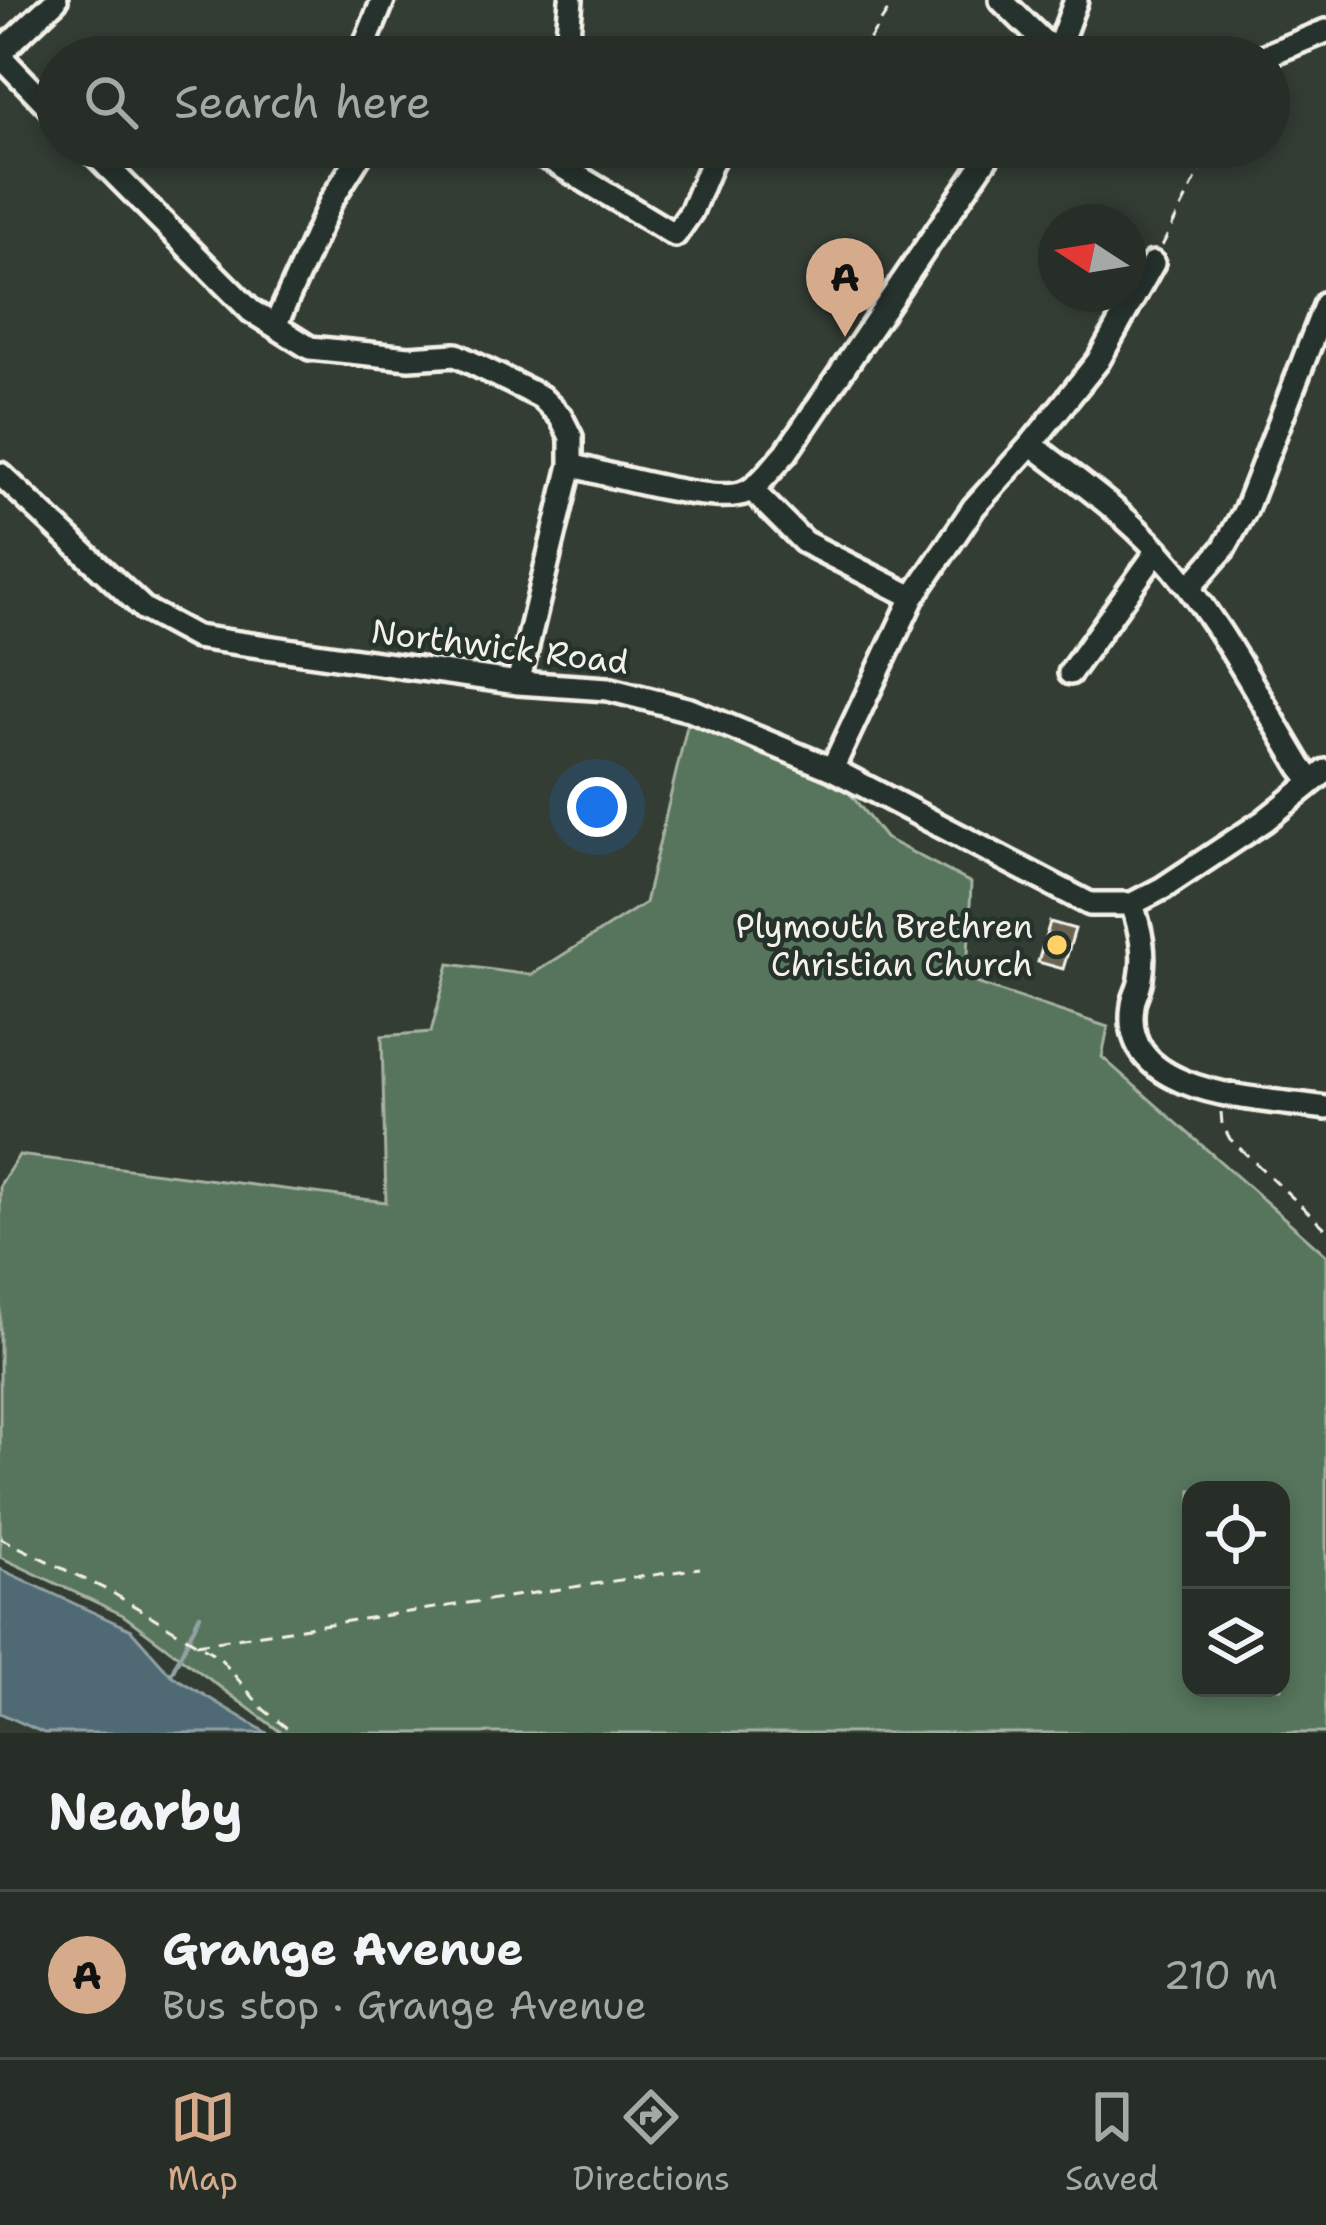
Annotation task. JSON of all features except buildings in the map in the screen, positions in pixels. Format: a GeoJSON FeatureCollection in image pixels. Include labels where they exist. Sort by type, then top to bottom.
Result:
{"type":"FeatureCollection","features":[{"type":"Feature","properties":{"kind":"street"},"geometry":{"type":"LineString","coordinates":[[36,93],[0,54],[56,0]]}},
{"type":"Feature","properties":{"kind":"street"},"geometry":{"type":"LineString","coordinates":[[368,36],[382,0]]}},
{"type":"Feature","properties":{"kind":"street"},"geometry":{"type":"LineString","coordinates":[[568,36],[571,0]]}},
{"type":"Feature","properties":{"kind":"street"},"geometry":{"type":"LineString","coordinates":[[1001,0],[1038,36]]}},
{"type":"Feature","properties":{"kind":"street"},"geometry":{"type":"LineString","coordinates":[[1063,36],[1076,0]]}},
{"type":"Feature","properties":{"kind":"street"},"geometry":{"type":"LineString","coordinates":[[1290,46],[1326,31]]}},
{"type":"Feature","properties":{"kind":"street"},"geometry":{"type":"LineString","coordinates":[[109,168],[251,311],[310,348],[409,358],[456,355],[542,397],[561,417],[571,437],[571,465],[518,683]]}},
{"type":"Feature","properties":{"kind":"street"},"geometry":{"type":"LineString","coordinates":[[275,326],[331,201],[352,168]]}},
{"type":"Feature","properties":{"kind":"street"},"geometry":{"type":"LineString","coordinates":[[564,168],[674,235],[691,212],[709,168]]}},
{"type":"Feature","properties":{"kind":"street"},"geometry":{"type":"LineString","coordinates":[[571,465],[671,490],[740,495],[751,489],[786,453],[980,168]]}},
{"type":"Feature","properties":{"kind":"street"},"geometry":{"type":"LineString","coordinates":[[832,769],[913,597],[974,507],[1098,362],[1153,263]]}},
{"type":"Feature","properties":{"kind":"street"},"geometry":{"type":"LineString","coordinates":[[1189,588],[1224,548],[1246,509],[1326,303]]}},
{"type":"Feature","properties":{"kind":"street"},"geometry":{"type":"LineString","coordinates":[[1031,444],[1158,550],[1204,606],[1301,767],[1319,776],[1264,821],[1132,904],[1143,950],[1141,980],[1132,1007],[1134,1037],[1145,1057],[1188,1085],[1326,1108]]}},
{"type":"Feature","properties":{"kind":"street","name":"Northwick Road"},"geometry":{"type":"LineString","coordinates":[[0,474],[144,609],[196,637],[518,683],[608,688],[690,710],[832,769],[1090,904],[1132,904]]}},
{"type":"Feature","properties":{"kind":"street"},"geometry":{"type":"LineString","coordinates":[[751,489],[804,542],[913,597]]}},
{"type":"Feature","properties":{"kind":"street"},"geometry":{"type":"LineString","coordinates":[[1070,673],[1158,550]]}},
{"type":"Feature","properties":{"kind":"path"},"geometry":{"type":"LineString","coordinates":[[872,36],[896,0]]}},
{"type":"Feature","properties":{"kind":"path"},"geometry":{"type":"LineString","coordinates":[[1153,263],[1201,168]]}},
{"type":"Feature","properties":{"kind":"path"},"geometry":{"type":"LineString","coordinates":[[1220,1092],[1222,1124],[1230,1139],[1326,1229]]}},
{"type":"Feature","properties":{"kind":"path"},"geometry":{"type":"LineString","coordinates":[[1319,1223],[1326,1215]]}},
{"type":"Feature","properties":{"kind":"path"},"geometry":{"type":"LineString","coordinates":[[0,1538],[110,1592],[219,1657],[263,1708],[293,1733]]}},
{"type":"Feature","properties":{"kind":"path"},"geometry":{"type":"LineString","coordinates":[[196,1644],[700,1568]]}},
{"type":"Feature","properties":{"kind":"green space"},"geometry":{"type":"Polygon","coordinates":[[[688,722],[844,786],[885,838],[971,883],[967,980],[1108,1027],[1102,1057],[1326,1255],[1326,1733],[282,1733],[123,1615],[0,1557],[0,1185],[19,1155],[386,1202],[382,1036],[431,1032],[449,964],[531,975],[645,903],[688,722]]]}},
{"type":"Feature","properties":{"kind":"water"},"geometry":{"type":"Polygon","coordinates":[[[0,1569],[131,1630],[171,1675],[267,1733],[44,1733],[0,1713],[0,1569]]]}},
{"type":"Feature","properties":{"kind":"waterway"},"geometry":{"type":"LineString","coordinates":[[171,1674],[200,1615]]}},
{"type":"Feature","properties":{"kind":"place","name":"Grange Avenue"},"geometry":{"type":"Point","coordinates":[845,337]}},
{"type":"Feature","properties":{"kind":"place","name":"Plymouth Brethren Christian Church"},"geometry":{"type":"Point","coordinates":[1057,945]}}]}
